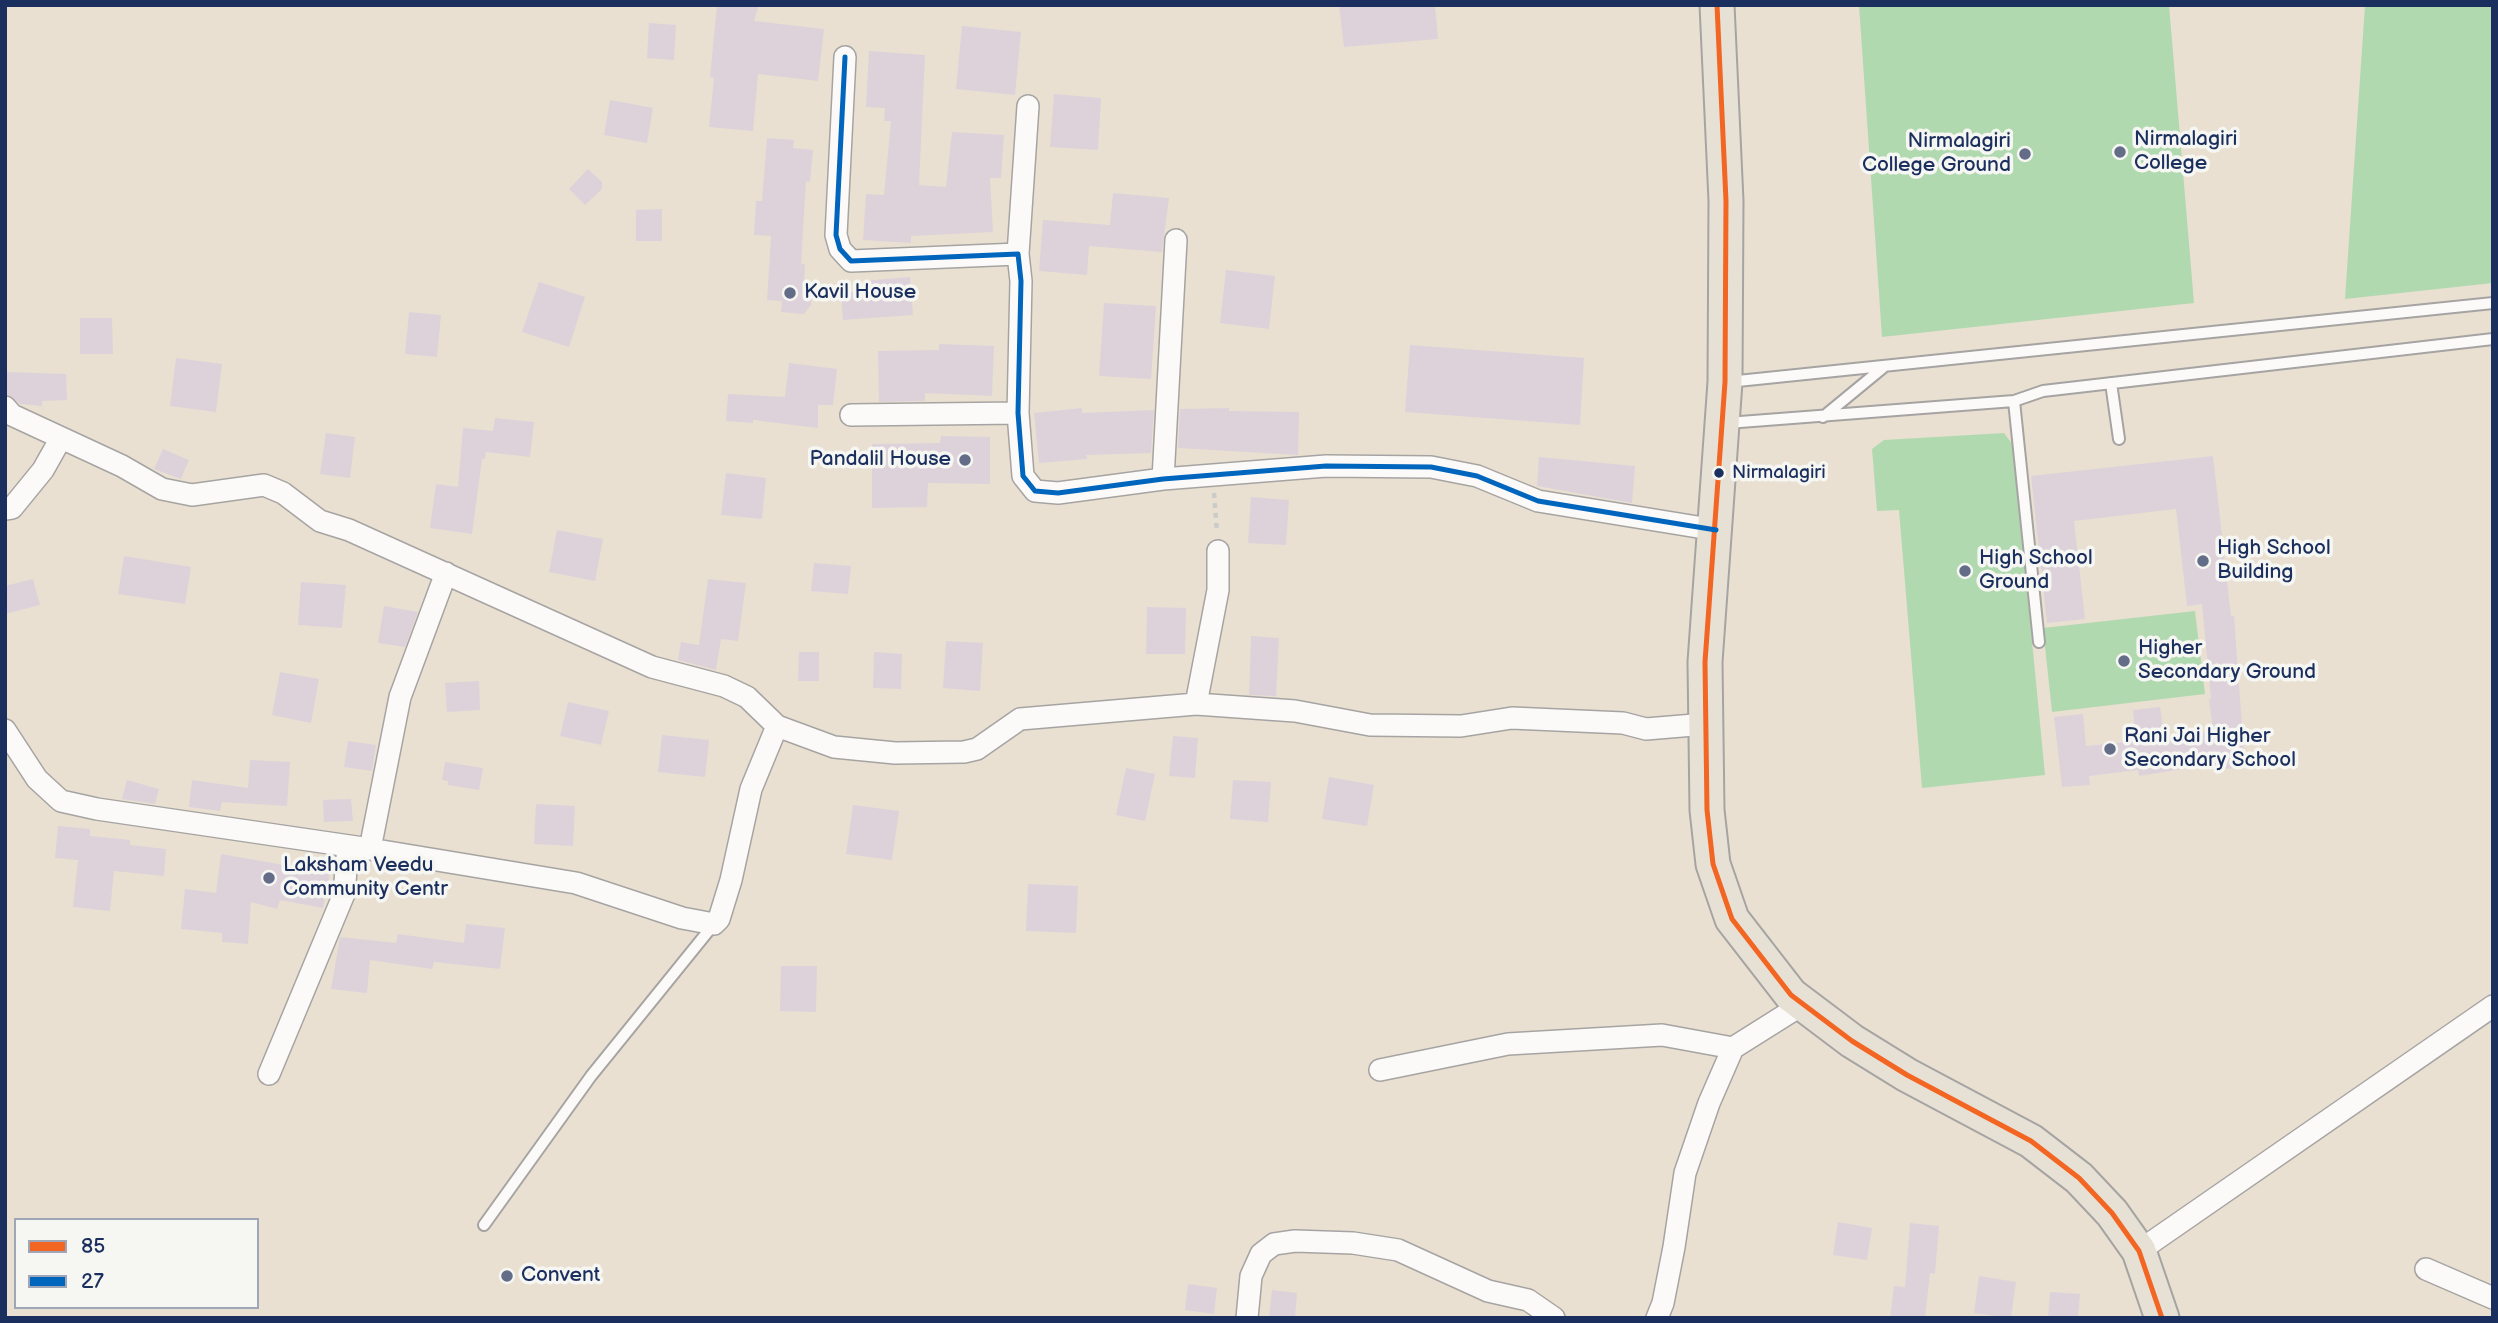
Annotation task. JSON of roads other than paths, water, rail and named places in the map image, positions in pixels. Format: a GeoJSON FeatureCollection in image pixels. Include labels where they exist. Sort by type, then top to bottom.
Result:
{"type":"FeatureCollection","features":[{"type":"Feature","properties":{"kind":"main road"},"geometry":{"type":"LineString","coordinates":[[1717,5],[1726,201],[1725,382],[1724,424],[1704,662],[1707,810],[1713,864],[1732,919],[1791,995],[1852,1041],[1907,1075],[2031,1141],[2079,1178],[2112,1213],[2139,1251],[2162,1318]]}},
{"type":"Feature","properties":{"kind":"street"},"geometry":{"type":"LineString","coordinates":[[845,57],[836,235],[839,249],[851,261],[1018,254]]}},
{"type":"Feature","properties":{"kind":"street"},"geometry":{"type":"LineString","coordinates":[[1028,106],[1018,254],[1021,281],[1018,413],[1023,476],[1035,491],[1058,493],[1212,475],[1326,466],[1432,467],[1477,476],[1538,500],[1716,530]]}},
{"type":"Feature","properties":{"kind":"street"},"geometry":{"type":"LineString","coordinates":[[1163,480],[1176,240]]}},
{"type":"Feature","properties":{"kind":"street"},"geometry":{"type":"LineString","coordinates":[[5,407],[12,415],[162,489],[192,495],[264,485],[283,493],[320,521],[349,530],[652,667],[724,686],[747,697],[778,726],[834,747],[895,753],[964,752],[977,749],[1020,719],[1196,704],[1295,710],[1370,725],[1461,726],[1512,718],[1623,723],[1646,729],[1706,724]]}},
{"type":"Feature","properties":{"kind":"street"},"geometry":{"type":"LineString","coordinates":[[851,415],[1018,413]]}},
{"type":"Feature","properties":{"kind":"street"},"geometry":{"type":"LineString","coordinates":[[5,509],[12,508],[43,470],[61,438]]}},
{"type":"Feature","properties":{"kind":"street"},"geometry":{"type":"LineString","coordinates":[[1196,704],[1218,590],[1218,551]]}},
{"type":"Feature","properties":{"kind":"street"},"geometry":{"type":"LineString","coordinates":[[269,1074],[344,894],[400,697],[446,573]]}},
{"type":"Feature","properties":{"kind":"street"},"geometry":{"type":"LineString","coordinates":[[5,730],[37,779],[61,801],[97,809],[359,847],[576,883],[682,918],[714,923],[719,919],[731,880],[751,789],[778,726]]}},
{"type":"Feature","properties":{"kind":"street"},"geometry":{"type":"LineString","coordinates":[[1657,1318],[1674,1247],[1685,1173],[1709,1102],[1733,1048],[1803,1004]]}},
{"type":"Feature","properties":{"kind":"street"},"geometry":{"type":"LineString","coordinates":[[2139,1251],[2493,1006]]}},
{"type":"Feature","properties":{"kind":"street"},"geometry":{"type":"LineString","coordinates":[[1380,1070],[1521,1043],[1662,1035],[1733,1048]]}},
{"type":"Feature","properties":{"kind":"street"},"geometry":{"type":"LineString","coordinates":[[1247,1318],[1251,1276],[1261,1254],[1274,1244],[1295,1241],[1353,1242],[1398,1250],[1488,1291],[1528,1300],[1554,1318]]}},
{"type":"Feature","properties":{"kind":"street"},"geometry":{"type":"LineString","coordinates":[[2426,1269],[2493,1298]]}},
{"type":"Feature","properties":{"kind":"lane"},"geometry":{"type":"LineString","coordinates":[[1725,382],[2493,303]]}},
{"type":"Feature","properties":{"kind":"lane"},"geometry":{"type":"LineString","coordinates":[[1724,424],[2014,401],[2043,391],[2493,339]]}},
{"type":"Feature","properties":{"kind":"lane"},"geometry":{"type":"LineString","coordinates":[[1823,417],[1885,366]]}},
{"type":"Feature","properties":{"kind":"lane"},"geometry":{"type":"LineString","coordinates":[[2111,383],[2119,439]]}},
{"type":"Feature","properties":{"kind":"lane"},"geometry":{"type":"LineString","coordinates":[[2014,401],[2018,418],[2039,642]]}},
{"type":"Feature","properties":{"kind":"lane"},"geometry":{"type":"LineString","coordinates":[[484,1225],[591,1076],[714,923]]}},
{"type":"Feature","properties":{"kind":"place","name":"Nirmalagiri College"},"geometry":{"type":"Point","coordinates":[2120,152]}},
{"type":"Feature","properties":{"kind":"place","name":"Nirmalagiri College Ground"},"geometry":{"type":"Point","coordinates":[2025,154]}},
{"type":"Feature","properties":{"kind":"place","name":"Kavil House"},"geometry":{"type":"Point","coordinates":[790,293]}},
{"type":"Feature","properties":{"kind":"place","name":"Pandalil House"},"geometry":{"type":"Point","coordinates":[965,460]}},
{"type":"Feature","properties":{"kind":"place","name":"Nirmalagiri"},"geometry":{"type":"Point","coordinates":[1719,473]}},
{"type":"Feature","properties":{"kind":"place","name":"High School Building"},"geometry":{"type":"Point","coordinates":[2203,561]}},
{"type":"Feature","properties":{"kind":"place","name":"High School Ground"},"geometry":{"type":"Point","coordinates":[1965,571]}},
{"type":"Feature","properties":{"kind":"place","name":"Higher Secondary Ground"},"geometry":{"type":"Point","coordinates":[2124,661]}},
{"type":"Feature","properties":{"kind":"place","name":"Rani Jai Higher Secondary School"},"geometry":{"type":"Point","coordinates":[2110,749]}},
{"type":"Feature","properties":{"kind":"place","name":"Laksham Veedu Community Centr"},"geometry":{"type":"Point","coordinates":[269,878]}},
{"type":"Feature","properties":{"kind":"place","name":"Convent"},"geometry":{"type":"Point","coordinates":[507,1276]}}]}
